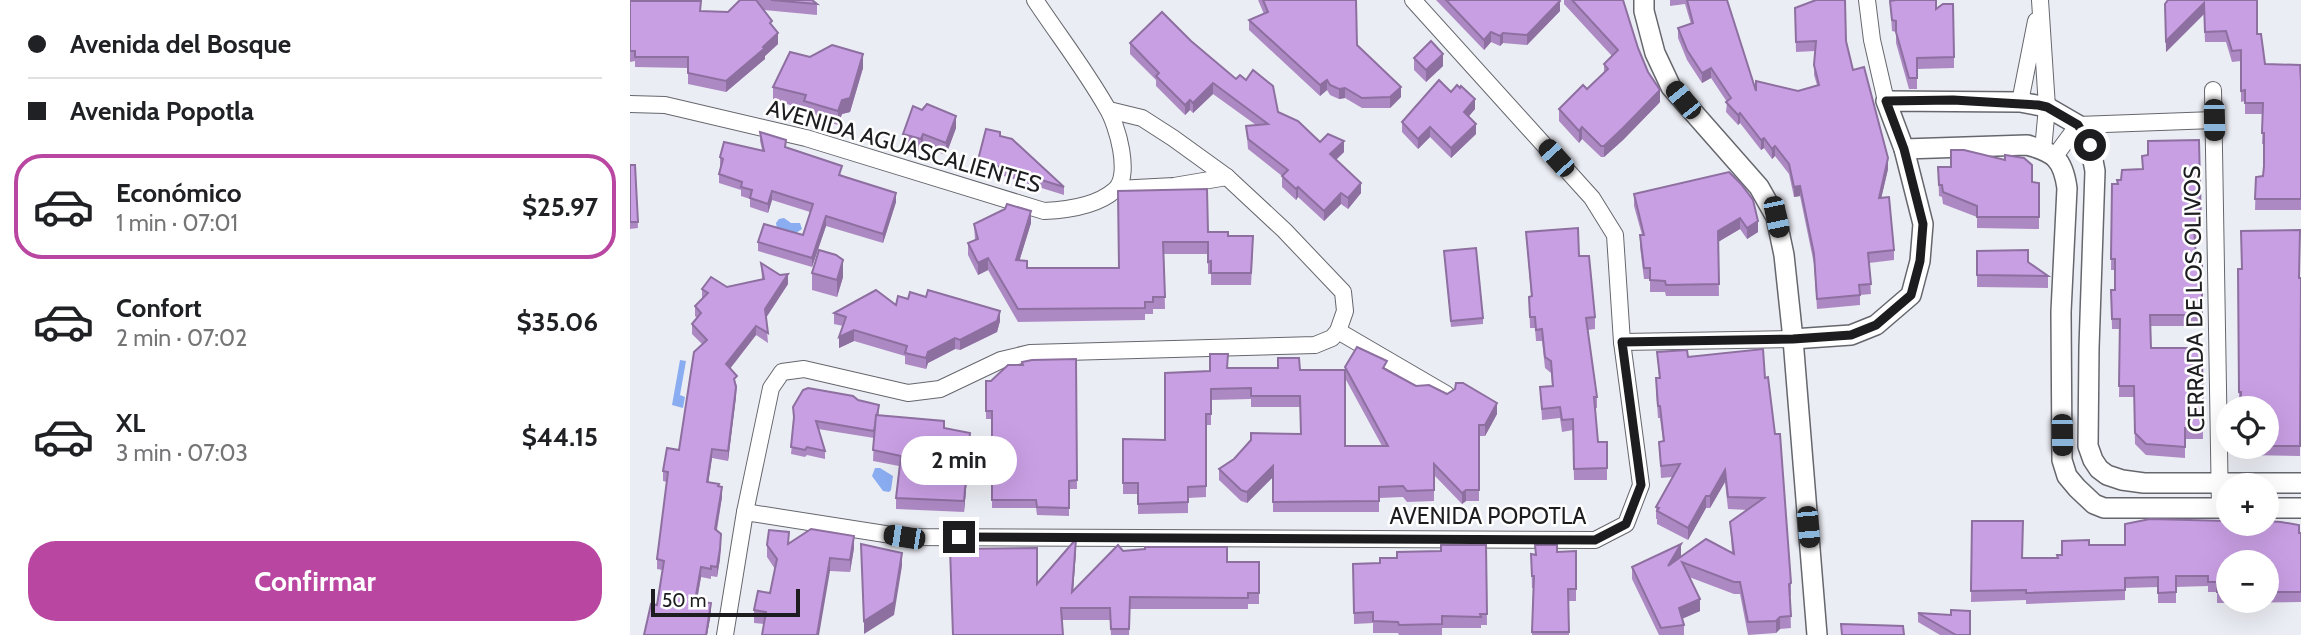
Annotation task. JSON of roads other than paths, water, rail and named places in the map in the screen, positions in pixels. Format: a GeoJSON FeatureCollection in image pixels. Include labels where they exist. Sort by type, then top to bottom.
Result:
{"type":"FeatureCollection","features":[{"type":"Feature","properties":{"kind":"street"},"geometry":{"type":"LineString","coordinates":[[1035,0],[1109,110],[1121,143],[1122,179],[1117,189],[1174,186],[1227,177]]}},
{"type":"Feature","properties":{"kind":"street","name":"AVENIDA POPOTLA"},"geometry":{"type":"LineString","coordinates":[[745,512],[904,537],[1595,540],[1626,524],[1641,485],[1622,342],[1615,235],[1592,198],[1413,0]]}},
{"type":"Feature","properties":{"kind":"street"},"geometry":{"type":"LineString","coordinates":[[1644,0],[1655,52],[1671,87],[1759,187],[1776,217],[1784,255],[1793,339],[1817,635]]}},
{"type":"Feature","properties":{"kind":"street"},"geometry":{"type":"LineString","coordinates":[[1622,342],[1793,339],[1851,335],[1876,325],[1911,295],[1920,261],[1923,224],[1904,149],[1886,101],[1872,40],[1867,0]]}},
{"type":"Feature","properties":{"kind":"street"},"geometry":{"type":"LineString","coordinates":[[2020,103],[2040,2]]}},
{"type":"Feature","properties":{"kind":"street"},"geometry":{"type":"LineString","coordinates":[[2040,2],[2046,61],[2049,153]]}},
{"type":"Feature","properties":{"kind":"street","name":"CERRADA DE LOS OLIVOS"},"geometry":{"type":"LineString","coordinates":[[2213,90],[2220,473]]}},
{"type":"Feature","properties":{"kind":"street"},"geometry":{"type":"LineString","coordinates":[[1886,101],[2020,103],[2047,107],[2078,125],[2090,145],[2095,171],[2088,446],[2093,460],[2099,469],[2115,477],[2144,483],[2216,482]]}},
{"type":"Feature","properties":{"kind":"street","name":"AVENIDA AGUASCALIENTES"},"geometry":{"type":"LineString","coordinates":[[630,104],[665,105],[806,138],[1044,211],[1063,211],[1081,206],[1117,189]]}},
{"type":"Feature","properties":{"kind":"street"},"geometry":{"type":"LineString","coordinates":[[725,635],[745,512],[771,388],[782,372],[804,369],[908,393],[940,389],[1001,360],[1030,353],[1315,345],[1332,338],[1338,331],[1345,311],[1343,292],[1284,230],[1227,177],[1173,138],[1142,118],[1109,110]]}},
{"type":"Feature","properties":{"kind":"street"},"geometry":{"type":"LineString","coordinates":[[2049,153],[2078,125],[2214,120]]}},
{"type":"Feature","properties":{"kind":"street"},"geometry":{"type":"LineString","coordinates":[[1904,149],[2027,145],[2049,153],[2065,170],[2067,188],[2061,312],[2062,460],[2067,476],[2094,504],[2104,508],[2216,508]]}},
{"type":"Feature","properties":{"kind":"street"},"geometry":{"type":"LineString","coordinates":[[1338,331],[1446,394]]}},
{"type":"Feature","properties":{"kind":"street"},"geometry":{"type":"LineString","coordinates":[[2077,488],[2099,469]]}},
{"type":"Feature","properties":{"kind":"street"},"geometry":{"type":"LineString","coordinates":[[2279,483],[2301,483]]}},
{"type":"Feature","properties":{"kind":"street"},"geometry":{"type":"LineString","coordinates":[[2279,508],[2301,508]]}},
{"type":"Feature","properties":{"kind":"water"},"geometry":{"type":"Polygon","coordinates":[[[784,218],[791,223],[800,223],[802,229],[796,233],[777,229],[776,223],[784,218]]]}},
{"type":"Feature","properties":{"kind":"water"},"geometry":{"type":"Polygon","coordinates":[[[680,360],[686,361],[680,395],[685,397],[683,408],[672,405],[680,360]]]}},
{"type":"Feature","properties":{"kind":"water"},"geometry":{"type":"Polygon","coordinates":[[[875,468],[893,476],[889,492],[883,491],[872,476],[875,468]]]}}]}
